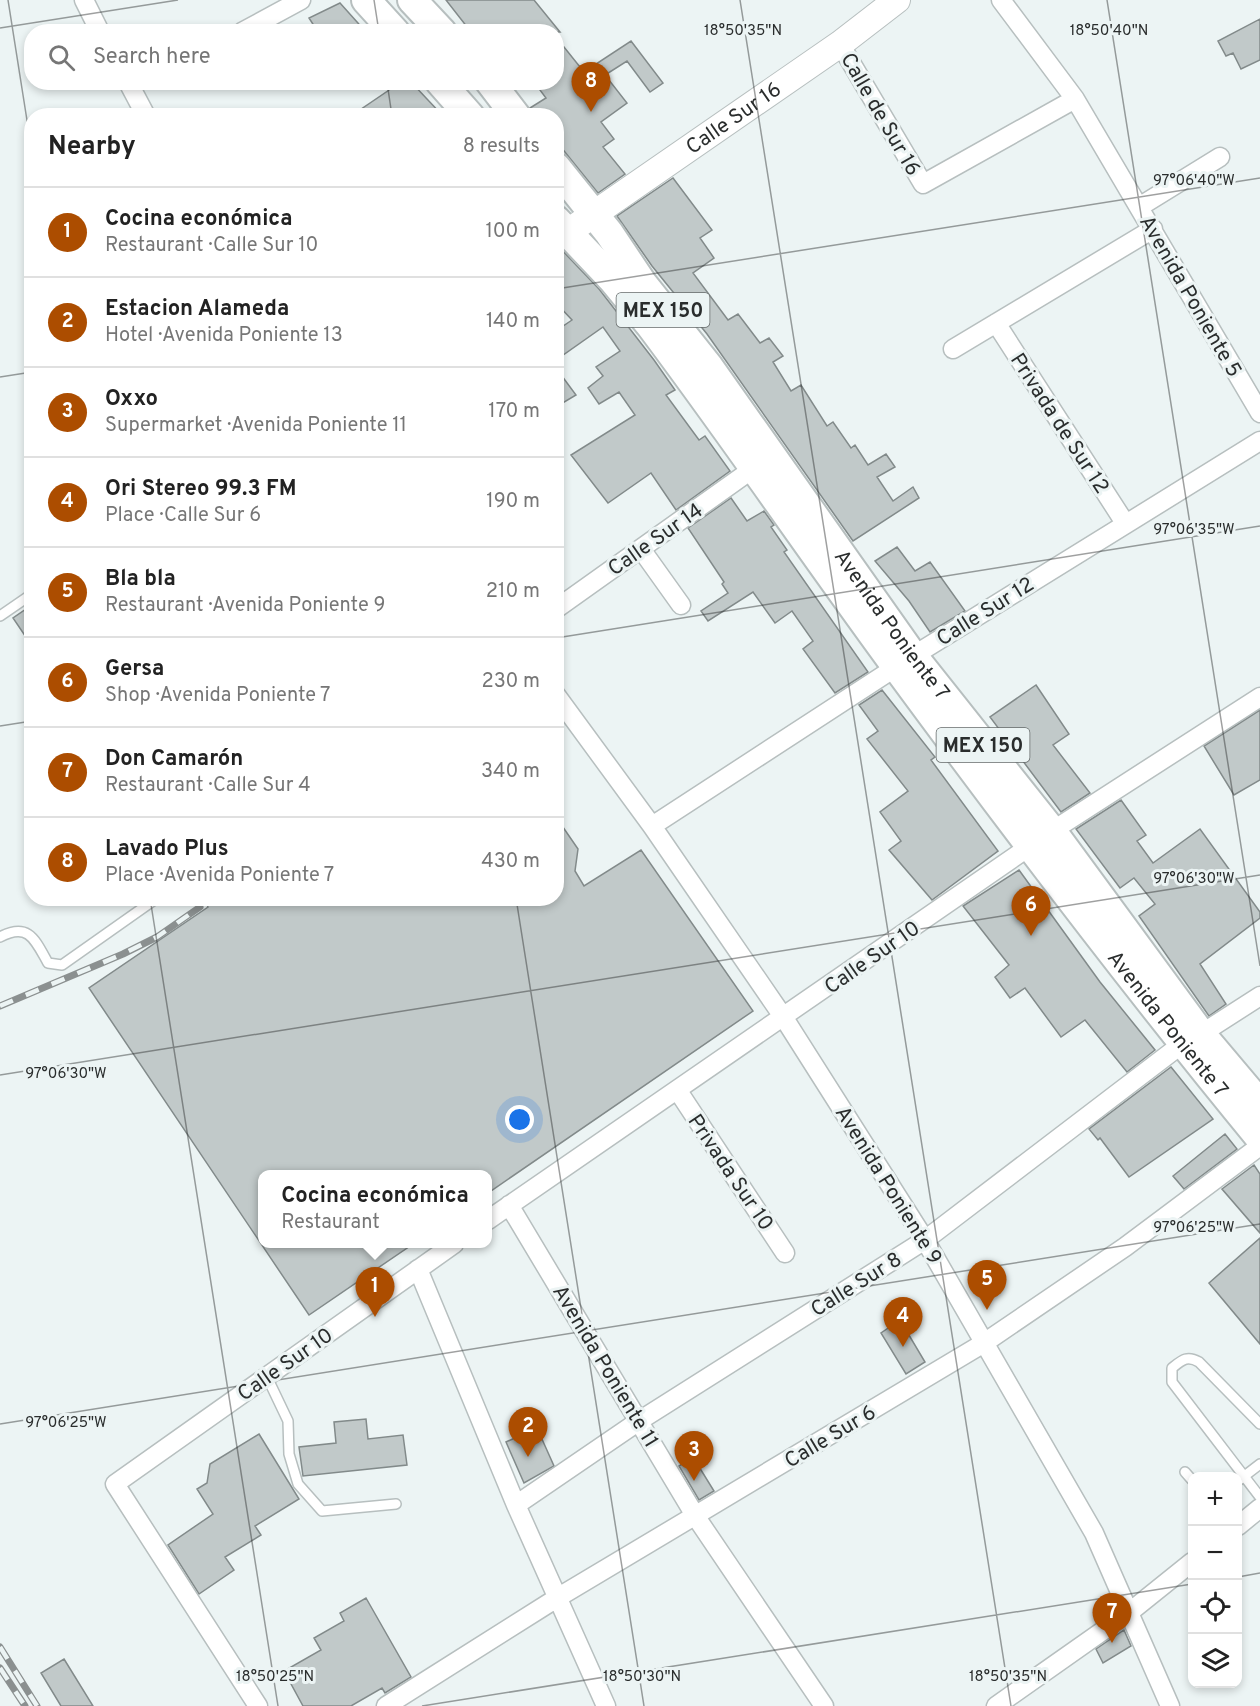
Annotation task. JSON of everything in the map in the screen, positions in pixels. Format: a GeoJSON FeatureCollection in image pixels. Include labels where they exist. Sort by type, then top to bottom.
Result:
{"type":"FeatureCollection","features":[{"type":"Feature","properties":{"kind":"main road"},"geometry":{"type":"LineString","coordinates":[[366,0],[387,24]]}},
{"type":"Feature","properties":{"kind":"main road"},"geometry":{"type":"LineString","coordinates":[[412,0],[434,24]]}},
{"type":"Feature","properties":{"kind":"main road","name":"Calle Sur 16"},"geometry":{"type":"LineString","coordinates":[[570,213],[870,0]]}},
{"type":"Feature","properties":{"kind":"main road","name":"Calle Sur 16"},"geometry":{"type":"LineString","coordinates":[[570,213],[840,44],[897,0]]}},
{"type":"Feature","properties":{"kind":"main road"},"geometry":{"type":"LineString","coordinates":[[448,90],[463,108]]}},
{"type":"Feature","properties":{"kind":"main road"},"geometry":{"type":"LineString","coordinates":[[496,90],[510,108]]}},
{"type":"Feature","properties":{"kind":"main road","name":"Avenida Poniente 7"},"geometry":{"type":"LineString","coordinates":[[564,193],[570,213],[613,280],[650,325],[754,468],[1041,839],[1192,1039],[1260,1138]]}},
{"type":"Feature","properties":{"kind":"main road","name":"Avenida Poniente 7"},"geometry":{"type":"LineString","coordinates":[[570,213],[709,367],[905,662]]}},
{"type":"Feature","properties":{"kind":"main road","name":"Avenida Poniente 7"},"geometry":{"type":"LineString","coordinates":[[1192,1039],[1260,1104]]}},
{"type":"Feature","properties":{"kind":"street"},"geometry":{"type":"LineString","coordinates":[[84,0],[96,24]]}},
{"type":"Feature","properties":{"kind":"street"},"geometry":{"type":"LineString","coordinates":[[257,24],[301,0]]}},
{"type":"Feature","properties":{"kind":"street","name":"Avenida Poniente 5"},"geometry":{"type":"LineString","coordinates":[[1001,0],[1075,99],[1260,413]]}},
{"type":"Feature","properties":{"kind":"street","name":"Calle de Sur 16"},"geometry":{"type":"LineString","coordinates":[[840,44],[923,184],[1075,99]]}},
{"type":"Feature","properties":{"kind":"street"},"geometry":{"type":"LineString","coordinates":[[137,90],[143,108]]}},
{"type":"Feature","properties":{"kind":"street"},"geometry":{"type":"LineString","coordinates":[[1139,207],[1220,157]]}},
{"type":"Feature","properties":{"kind":"street"},"geometry":{"type":"LineString","coordinates":[[953,349],[1153,229]]}},
{"type":"Feature","properties":{"kind":"street","name":"Privada de Sur 12"},"geometry":{"type":"LineString","coordinates":[[996,323],[1125,523]]}},
{"type":"Feature","properties":{"kind":"street","name":"Calle Sur 12"},"geometry":{"type":"LineString","coordinates":[[652,826],[905,662],[1260,441]]}},
{"type":"Feature","properties":{"kind":"street","name":"Calle Sur 14"},"geometry":{"type":"LineString","coordinates":[[564,603],[754,468]]}},
{"type":"Feature","properties":{"kind":"street"},"geometry":{"type":"LineString","coordinates":[[640,549],[681,605]]}},
{"type":"Feature","properties":{"kind":"street","name":"Calle Sur 10"},"geometry":{"type":"LineString","coordinates":[[492,1217],[1041,839],[1260,697]]}},
{"type":"Feature","properties":{"kind":"street","name":"Avenida Poniente 9"},"geometry":{"type":"LineString","coordinates":[[564,706],[652,826],[784,1018],[925,1240],[1094,1533],[1131,1611],[1170,1706]]}},
{"type":"Feature","properties":{"kind":"street","name":"Calle Sur 8"},"geometry":{"type":"LineString","coordinates":[[516,1505],[639,1421],[925,1240],[1192,1039],[1260,996]]}},
{"type":"Feature","properties":{"kind":"street","name":"Privada Sur 10"},"geometry":{"type":"LineString","coordinates":[[678,1091],[785,1253]]}},
{"type":"Feature","properties":{"kind":"street","name":"Calle Sur 6"},"geometry":{"type":"LineString","coordinates":[[386,1706],[557,1598],[984,1343],[1125,1247],[1260,1146]]}},
{"type":"Feature","properties":{"kind":"street","name":"Avenida Poniente 11"},"geometry":{"type":"LineString","coordinates":[[509,1205],[696,1516],[824,1706]]}},
{"type":"Feature","properties":{"kind":"street","name":"Calle Sur 10"},"geometry":{"type":"LineString","coordinates":[[258,1706],[115,1484],[448,1248]]}},
{"type":"Feature","properties":{"kind":"street"},"geometry":{"type":"LineString","coordinates":[[418,1269],[516,1505],[606,1706]]}},
{"type":"Feature","properties":{"kind":"street"},"geometry":{"type":"LineString","coordinates":[[1242,1523],[1260,1508]]}},
{"type":"Feature","properties":{"kind":"street"},"geometry":{"type":"LineString","coordinates":[[996,1706],[1131,1611],[1188,1565]]}},
{"type":"Feature","properties":{"kind":"lane"},"geometry":{"type":"LineString","coordinates":[[0,616],[24,600]]}},
{"type":"Feature","properties":{"kind":"lane"},"geometry":{"type":"LineString","coordinates":[[0,937],[17,930],[26,932],[34,940],[48,963],[62,965],[146,906]]}},
{"type":"Feature","properties":{"kind":"lane"},"geometry":{"type":"LineString","coordinates":[[1236,1472],[1172,1382],[1172,1368],[1184,1359],[1192,1358],[1199,1362],[1260,1424]]}},
{"type":"Feature","properties":{"kind":"lane"},"geometry":{"type":"LineString","coordinates":[[267,1377],[288,1421],[289,1454],[298,1484],[322,1511],[396,1504]]}},
{"type":"Feature","properties":{"kind":"lane"},"geometry":{"type":"LineString","coordinates":[[1242,1478],[1260,1464]]}},
{"type":"Feature","properties":{"kind":"lane"},"geometry":{"type":"LineString","coordinates":[[1185,1472],[1188,1475]]}},
{"type":"Feature","properties":{"kind":"lane"},"geometry":{"type":"LineString","coordinates":[[1242,1480],[1260,1497]]}},
{"type":"Feature","properties":{"kind":"building"},"geometry":{"type":"Polygon","coordinates":[[[446,0],[534,0],[554,24],[465,24],[446,0]]]}},
{"type":"Feature","properties":{"kind":"building"},"geometry":{"type":"Polygon","coordinates":[[[340,3],[359,24],[313,24],[309,18],[340,3]]]}},
{"type":"Feature","properties":{"kind":"building"},"geometry":{"type":"Polygon","coordinates":[[[1260,19],[1260,60],[1241,69],[1233,53],[1226,56],[1218,41],[1260,19]]]}},
{"type":"Feature","properties":{"kind":"building"},"geometry":{"type":"Polygon","coordinates":[[[631,41],[663,83],[650,92],[627,61],[605,75],[627,103],[601,122],[614,139],[603,147],[625,174],[598,193],[564,151],[564,108],[530,108],[546,98],[540,90],[564,90],[564,47],[584,72],[631,41]]]}},
{"type":"Feature","properties":{"kind":"building"},"geometry":{"type":"Polygon","coordinates":[[[389,90],[419,90],[435,108],[363,108],[389,90]]]}},
{"type":"Feature","properties":{"kind":"building"},"geometry":{"type":"Polygon","coordinates":[[[673,178],[712,230],[700,238],[714,258],[693,273],[728,320],[738,314],[760,343],[769,338],[783,356],[773,362],[791,391],[801,385],[827,426],[833,422],[851,448],[855,445],[868,465],[886,454],[895,467],[877,477],[893,501],[913,487],[919,498],[853,541],[707,334],[652,266],[617,216],[673,178]]]}},
{"type":"Feature","properties":{"kind":"building"},"geometry":{"type":"Polygon","coordinates":[[[564,252],[599,289],[654,360],[675,390],[666,395],[699,440],[705,436],[730,471],[676,510],[651,473],[608,503],[571,455],[635,415],[619,392],[599,404],[588,388],[603,376],[596,367],[620,351],[603,327],[564,354],[564,326],[572,320],[564,312],[564,252]]]}},
{"type":"Feature","properties":{"kind":"building"},"geometry":{"type":"Polygon","coordinates":[[[564,379],[576,395],[564,402],[564,379]]]}},
{"type":"Feature","properties":{"kind":"building"},"geometry":{"type":"Polygon","coordinates":[[[731,498],[747,521],[764,511],[774,525],[771,527],[787,550],[784,552],[868,672],[835,693],[803,649],[813,641],[792,611],[775,623],[753,592],[708,621],[701,611],[728,593],[722,584],[724,582],[688,528],[731,498]]]}},
{"type":"Feature","properties":{"kind":"building"},"geometry":{"type":"Polygon","coordinates":[[[897,547],[915,571],[930,562],[965,611],[930,632],[909,601],[875,561],[897,547]]]}},
{"type":"Feature","properties":{"kind":"building"},"geometry":{"type":"Polygon","coordinates":[[[24,610],[24,634],[13,618],[24,610]]]}},
{"type":"Feature","properties":{"kind":"building"},"geometry":{"type":"Polygon","coordinates":[[[1036,685],[1069,734],[1053,745],[1090,793],[1061,812],[990,717],[1036,685]]]}},
{"type":"Feature","properties":{"kind":"building"},"geometry":{"type":"Polygon","coordinates":[[[882,690],[935,757],[931,760],[998,851],[932,900],[889,850],[901,841],[880,812],[908,791],[867,739],[878,731],[859,705],[882,690]]]}},
{"type":"Feature","properties":{"kind":"building"},"geometry":{"type":"Polygon","coordinates":[[[1260,710],[1260,780],[1234,795],[1204,746],[1260,710]]]}},
{"type":"Feature","properties":{"kind":"building"},"geometry":{"type":"Polygon","coordinates":[[[1121,800],[1146,835],[1137,841],[1153,863],[1200,829],[1260,912],[1260,918],[1200,964],[1226,1004],[1209,1016],[1139,916],[1155,904],[1134,878],[1120,888],[1076,829],[1121,800]]]}},
{"type":"Feature","properties":{"kind":"building"},"geometry":{"type":"Polygon","coordinates":[[[564,829],[578,849],[575,871],[584,886],[641,850],[753,1011],[492,1190],[492,1170],[258,1170],[258,1239],[89,988],[208,907],[564,906],[564,829]]]}},
{"type":"Feature","properties":{"kind":"building"},"geometry":{"type":"Polygon","coordinates":[[[1019,870],[1100,982],[1155,1050],[1127,1072],[1085,1020],[1061,1037],[1025,988],[1010,998],[995,977],[1009,965],[963,906],[1019,870]]]}},
{"type":"Feature","properties":{"kind":"building"},"geometry":{"type":"Polygon","coordinates":[[[1171,1067],[1213,1119],[1129,1177],[1100,1138],[1098,1140],[1089,1129],[1171,1067]]]}},
{"type":"Feature","properties":{"kind":"building"},"geometry":{"type":"Polygon","coordinates":[[[1225,1134],[1237,1149],[1184,1189],[1173,1176],[1225,1134]]]}},
{"type":"Feature","properties":{"kind":"building"},"geometry":{"type":"Polygon","coordinates":[[[1254,1165],[1260,1174],[1260,1233],[1222,1189],[1254,1165]]]}},
{"type":"Feature","properties":{"kind":"building"},"geometry":{"type":"Polygon","coordinates":[[[1260,1238],[1260,1344],[1209,1283],[1260,1238]]]}},
{"type":"Feature","properties":{"kind":"building"},"geometry":{"type":"Polygon","coordinates":[[[264,1248],[407,1248],[309,1315],[264,1248]]]}},
{"type":"Feature","properties":{"kind":"building"},"geometry":{"type":"Polygon","coordinates":[[[900,1320],[925,1362],[906,1374],[881,1333],[900,1320]]]}},
{"type":"Feature","properties":{"kind":"building"},"geometry":{"type":"Polygon","coordinates":[[[366,1419],[368,1439],[403,1435],[407,1465],[303,1476],[299,1447],[336,1443],[334,1422],[366,1419]]]}},
{"type":"Feature","properties":{"kind":"building"},"geometry":{"type":"Polygon","coordinates":[[[537,1428],[554,1466],[524,1483],[506,1442],[537,1428]]]}},
{"type":"Feature","properties":{"kind":"building"},"geometry":{"type":"Polygon","coordinates":[[[259,1434],[299,1499],[255,1526],[261,1535],[225,1557],[234,1570],[199,1594],[168,1545],[213,1514],[197,1489],[207,1483],[210,1464],[259,1434]]]}},
{"type":"Feature","properties":{"kind":"building"},"geometry":{"type":"Polygon","coordinates":[[[693,1457],[714,1491],[699,1500],[679,1466],[693,1457]]]}},
{"type":"Feature","properties":{"kind":"building"},"geometry":{"type":"Polygon","coordinates":[[[366,1598],[411,1677],[385,1693],[382,1688],[351,1706],[303,1706],[284,1671],[321,1650],[314,1638],[344,1621],[340,1613],[366,1598]]]}},
{"type":"Feature","properties":{"kind":"building"},"geometry":{"type":"Polygon","coordinates":[[[1124,1630],[1131,1646],[1103,1663],[1096,1649],[1124,1630]]]}},
{"type":"Feature","properties":{"kind":"building"},"geometry":{"type":"Polygon","coordinates":[[[64,1659],[93,1706],[61,1706],[41,1673],[64,1659]]]}},
{"type":"Feature","properties":{"kind":"railway"},"geometry":{"type":"LineString","coordinates":[[0,1006],[123,954],[157,937],[200,907]]}},
{"type":"Feature","properties":{"kind":"railway"},"geometry":{"type":"LineString","coordinates":[[0,1647],[37,1706]]}},
{"type":"Feature","properties":{"kind":"railway"},"geometry":{"type":"LineString","coordinates":[[0,1668],[25,1706]]}},
{"type":"Feature","properties":{"kind":"place","name":"Lavado Plus"},"geometry":{"type":"Point","coordinates":[591,112]}},
{"type":"Feature","properties":{"kind":"place","name":"Gersa"},"geometry":{"type":"Point","coordinates":[1031,936]}},
{"type":"Feature","properties":{"kind":"place","name":"Bla bla"},"geometry":{"type":"Point","coordinates":[987,1310]}},
{"type":"Feature","properties":{"kind":"place","name":"Cocina económica"},"geometry":{"type":"Point","coordinates":[375,1317]}},
{"type":"Feature","properties":{"kind":"place","name":"Ori Stereo 99.3 FM"},"geometry":{"type":"Point","coordinates":[903,1347]}},
{"type":"Feature","properties":{"kind":"place","name":"Estacion Alameda"},"geometry":{"type":"Point","coordinates":[528,1457]}},
{"type":"Feature","properties":{"kind":"place","name":"Oxxo"},"geometry":{"type":"Point","coordinates":[694,1481]}},
{"type":"Feature","properties":{"kind":"place","name":"Don Camarón"},"geometry":{"type":"Point","coordinates":[1112,1643]}}]}
